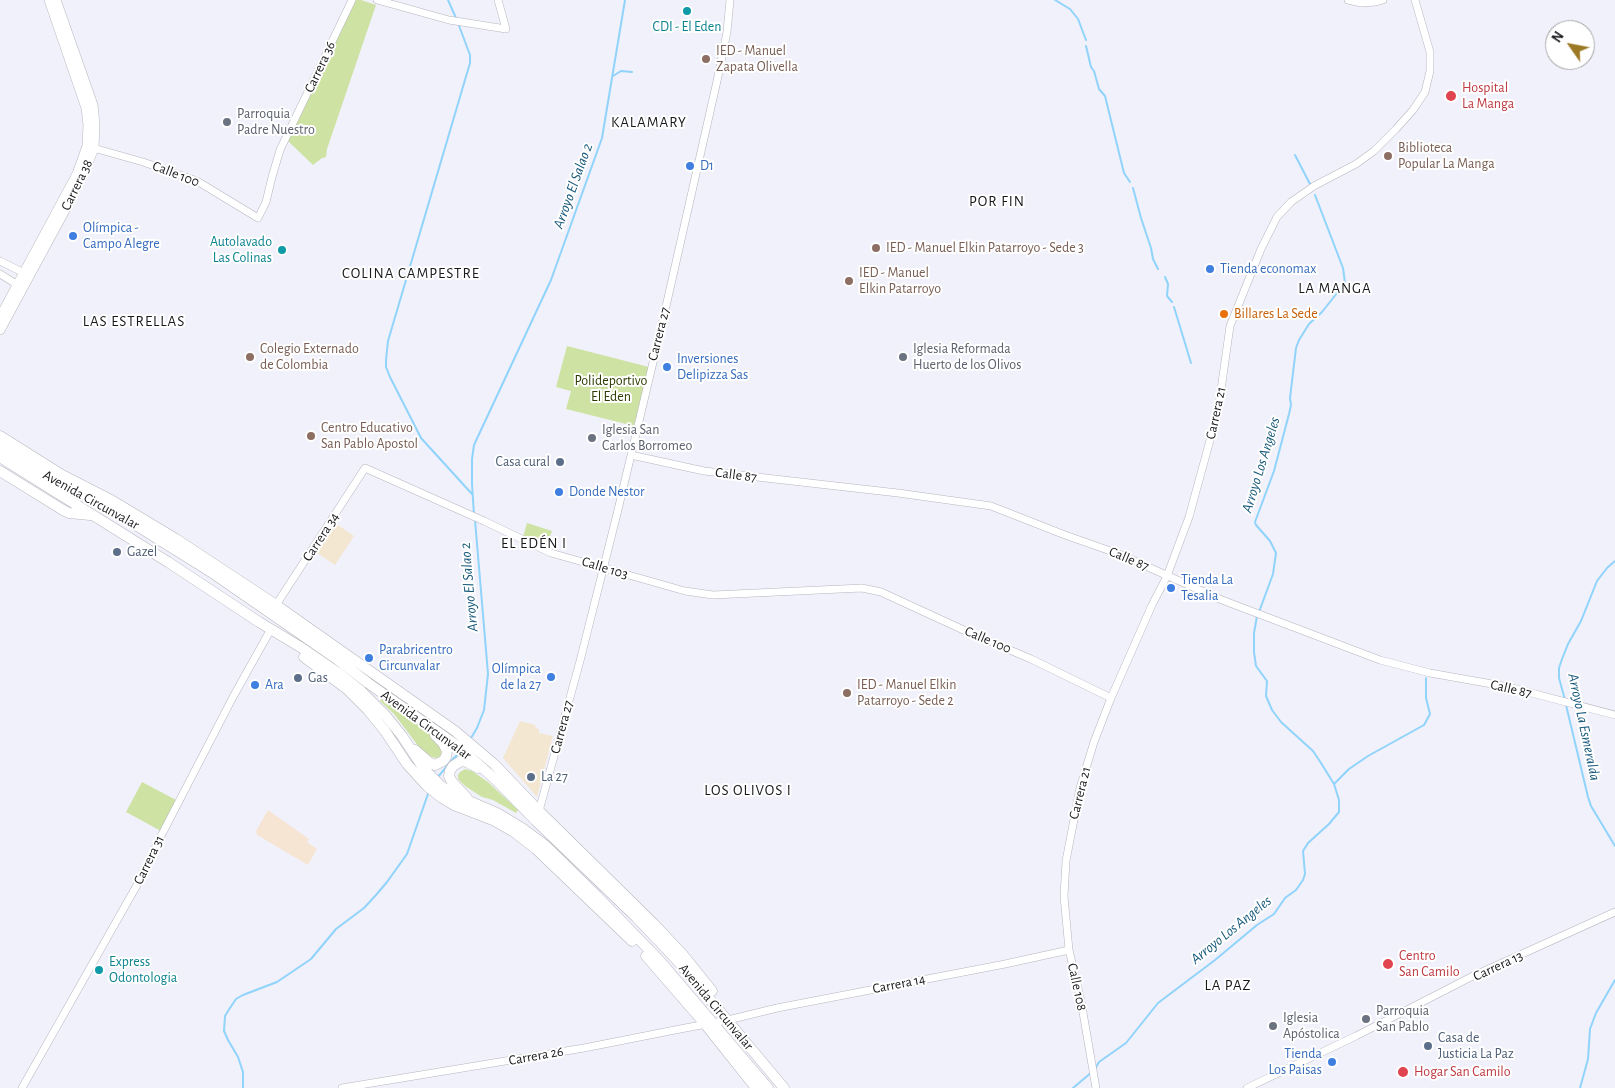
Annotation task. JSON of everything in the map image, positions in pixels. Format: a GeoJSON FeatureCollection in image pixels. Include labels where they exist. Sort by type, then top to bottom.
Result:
{"type":"FeatureCollection","features":[{"type":"Feature","properties":{"kind":"highway"},"geometry":{"type":"LineString","coordinates":[[0,436],[62,475],[154,525],[276,605],[465,745],[494,764],[683,955],[714,994],[728,1020]]}},
{"type":"Feature","properties":{"kind":"highway","name":"Avenida Circunvalar"},"geometry":{"type":"LineString","coordinates":[[0,446],[93,516],[302,648],[361,691],[376,705],[402,736],[434,786],[507,818],[546,846],[628,926],[691,996],[708,1023],[768,1088]]}},
{"type":"Feature","properties":{"kind":"highway","name":"Avenida Circunvalar"},"geometry":{"type":"LineString","coordinates":[[0,457],[75,490],[107,507],[211,572],[415,715],[465,745],[490,774],[536,821],[636,917],[679,962],[784,1088]]}},
{"type":"Feature","properties":{"kind":"highway"},"geometry":{"type":"LineString","coordinates":[[0,471],[69,513],[93,516]]}},
{"type":"Feature","properties":{"kind":"highway"},"geometry":{"type":"LineString","coordinates":[[62,475],[75,490]]}},
{"type":"Feature","properties":{"kind":"highway"},"geometry":{"type":"LineString","coordinates":[[271,629],[285,643],[348,690],[385,731],[406,764],[454,805],[493,820],[536,849],[628,937],[708,1023],[756,1088]]}},
{"type":"Feature","properties":{"kind":"highway"},"geometry":{"type":"LineString","coordinates":[[402,736],[430,763],[435,765],[443,762],[446,757],[446,747],[415,715]]}},
{"type":"Feature","properties":{"kind":"highway"},"geometry":{"type":"LineString","coordinates":[[470,801],[452,782],[450,771],[452,766],[457,762],[467,762],[490,774]]}},
{"type":"Feature","properties":{"kind":"main road","name":"Carrera 38"},"geometry":{"type":"LineString","coordinates":[[50,0],[86,108],[91,147]]}},
{"type":"Feature","properties":{"kind":"main road","name":"Carrera 38"},"geometry":{"type":"LineString","coordinates":[[0,330],[26,274],[86,168],[95,124],[93,105],[56,0]]}},
{"type":"Feature","properties":{"kind":"main road","name":"Carrera 38"},"geometry":{"type":"LineString","coordinates":[[0,317],[20,286]]}},
{"type":"Feature","properties":{"kind":"street","name":"Carrera 36"},"geometry":{"type":"LineString","coordinates":[[258,218],[266,202],[276,160],[282,145],[352,0]]}},
{"type":"Feature","properties":{"kind":"street"},"geometry":{"type":"LineString","coordinates":[[377,0],[453,21],[506,29],[498,0]]}},
{"type":"Feature","properties":{"kind":"street","name":"Carrera 27"},"geometry":{"type":"LineString","coordinates":[[539,811],[580,661],[631,455],[714,98],[730,0]]}},
{"type":"Feature","properties":{"kind":"street"},"geometry":{"type":"LineString","coordinates":[[1348,0],[1361,3],[1384,0]]}},
{"type":"Feature","properties":{"kind":"street","name":"Carrera 21"},"geometry":{"type":"LineString","coordinates":[[1064,884],[1067,852],[1080,788],[1094,742],[1111,698],[1152,605],[1167,576],[1189,517],[1218,411],[1230,326],[1261,249],[1277,217],[1291,202],[1314,186],[1356,164],[1382,144],[1413,110],[1425,92],[1430,71],[1430,52],[1415,0]]}},
{"type":"Feature","properties":{"kind":"street","name":"Calle 100"},"geometry":{"type":"LineString","coordinates":[[91,147],[150,164],[197,181],[258,218]]}},
{"type":"Feature","properties":{"kind":"street"},"geometry":{"type":"LineString","coordinates":[[0,261],[26,274]]}},
{"type":"Feature","properties":{"kind":"street"},"geometry":{"type":"LineString","coordinates":[[0,274],[20,286]]}},
{"type":"Feature","properties":{"kind":"street","name":"Calle 87"},"geometry":{"type":"LineString","coordinates":[[631,455],[704,471],[898,493],[991,506],[1120,554],[1222,600],[1380,660],[1427,672],[1509,687],[1615,715]]}},
{"type":"Feature","properties":{"kind":"street","name":"Calle 103"},"geometry":{"type":"LineString","coordinates":[[365,468],[551,553],[685,591],[713,595],[862,588]]}},
{"type":"Feature","properties":{"kind":"street","name":"Carrera 34"},"geometry":{"type":"LineString","coordinates":[[276,605],[365,468]]}},
{"type":"Feature","properties":{"kind":"street","name":"Calle 100"},"geometry":{"type":"LineString","coordinates":[[862,588],[882,592],[1031,659],[1111,698]]}},
{"type":"Feature","properties":{"kind":"street","name":"Carrera 31"},"geometry":{"type":"LineString","coordinates":[[22,1088],[138,885],[160,838],[233,697],[271,629]]}},
{"type":"Feature","properties":{"kind":"street","name":"Calle 108"},"geometry":{"type":"LineString","coordinates":[[1064,884],[1069,950],[1081,1001],[1096,1084]]}},
{"type":"Feature","properties":{"kind":"street","name":"Carrera 13"},"geometry":{"type":"LineString","coordinates":[[1247,1088],[1471,977],[1615,912]]}},
{"type":"Feature","properties":{"kind":"street","name":"Carrera 14"},"geometry":{"type":"LineString","coordinates":[[728,1020],[776,1008],[1069,950]]}},
{"type":"Feature","properties":{"kind":"street","name":"Carrera 26"},"geometry":{"type":"LineString","coordinates":[[342,1088],[584,1048],[728,1020]]}},
{"type":"Feature","properties":{"kind":"shaded area"},"geometry":{"type":"Polygon","coordinates":[[[335,523],[354,536],[335,565],[317,553],[335,523]]]}},
{"type":"Feature","properties":{"kind":"shaded area","name":"La 27"},"geometry":{"type":"Polygon","coordinates":[[[520,721],[535,725],[539,729],[539,733],[553,736],[537,797],[503,758],[520,721]]]}},
{"type":"Feature","properties":{"kind":"shaded area"},"geometry":{"type":"Polygon","coordinates":[[[268,810],[309,839],[307,842],[317,849],[308,865],[257,835],[256,831],[268,810]]]}},
{"type":"Feature","properties":{"kind":"green space"},"geometry":{"type":"Polygon","coordinates":[[[355,0],[376,5],[327,149],[326,157],[313,165],[288,141],[355,0]]]}},
{"type":"Feature","properties":{"kind":"green space","name":"Polideportivo El Eden"},"geometry":{"type":"Polygon","coordinates":[[[567,346],[649,367],[634,426],[566,409],[571,391],[556,387],[567,346]]]}},
{"type":"Feature","properties":{"kind":"green space"},"geometry":{"type":"Polygon","coordinates":[[[527,523],[552,531],[547,545],[523,537],[527,523]]]}},
{"type":"Feature","properties":{"kind":"green space"},"geometry":{"type":"Polygon","coordinates":[[[381,699],[429,733],[440,747],[442,751],[441,756],[432,757],[419,747],[394,714],[380,701],[381,699]]]}},
{"type":"Feature","properties":{"kind":"green space"},"geometry":{"type":"Polygon","coordinates":[[[465,769],[472,771],[488,782],[518,810],[516,813],[493,800],[482,797],[465,786],[458,779],[458,775],[465,769]]]}},
{"type":"Feature","properties":{"kind":"green space"},"geometry":{"type":"Polygon","coordinates":[[[142,782],[176,800],[161,831],[126,812],[142,782]]]}},
{"type":"Feature","properties":{"kind":"waterway"},"geometry":{"type":"LineString","coordinates":[[448,0],[456,18]]}},
{"type":"Feature","properties":{"kind":"waterway","name":"Arroyo El Salao 2"},"geometry":{"type":"LineString","coordinates":[[474,515],[472,484],[474,445],[551,280],[602,138],[625,0]]}},
{"type":"Feature","properties":{"kind":"waterway"},"geometry":{"type":"LineString","coordinates":[[1055,0],[1070,9],[1078,19],[1086,40]]}},
{"type":"Feature","properties":{"kind":"waterway"},"geometry":{"type":"LineString","coordinates":[[458,23],[470,55],[470,63],[388,341],[386,367],[421,438],[472,494]]}},
{"type":"Feature","properties":{"kind":"waterway"},"geometry":{"type":"LineString","coordinates":[[1086,46],[1099,89],[1105,96],[1124,173],[1130,182]]}},
{"type":"Feature","properties":{"kind":"waterway"},"geometry":{"type":"LineString","coordinates":[[613,76],[621,71],[632,72]]}},
{"type":"Feature","properties":{"kind":"waterway"},"geometry":{"type":"LineString","coordinates":[[1295,155],[1311,186]]}},
{"type":"Feature","properties":{"kind":"waterway"},"geometry":{"type":"LineString","coordinates":[[1133,188],[1153,259],[1158,269]]}},
{"type":"Feature","properties":{"kind":"waterway","name":"Arroyo Los Angeles"},"geometry":{"type":"LineString","coordinates":[[1259,612],[1273,574],[1276,553],[1270,541],[1255,522],[1274,471],[1289,414],[1296,348],[1309,324],[1322,312],[1345,283],[1343,268],[1315,195]]}},
{"type":"Feature","properties":{"kind":"waterway"},"geometry":{"type":"LineString","coordinates":[[1165,277],[1168,284],[1167,296],[1172,302]]}},
{"type":"Feature","properties":{"kind":"waterway"},"geometry":{"type":"LineString","coordinates":[[1174,307],[1191,363]]}},
{"type":"Feature","properties":{"kind":"waterway","name":"Arroyo El Salao 2"},"geometry":{"type":"LineString","coordinates":[[471,738],[484,710],[488,674],[475,520]]}},
{"type":"Feature","properties":{"kind":"waterway","name":"Arroyo La Esmeralda"},"geometry":{"type":"LineString","coordinates":[[1565,700],[1559,678],[1559,668],[1562,659],[1581,621],[1597,581],[1615,561]]}},
{"type":"Feature","properties":{"kind":"waterway","name":"Arroyo Los Angeles"},"geometry":{"type":"LineString","coordinates":[[1095,1069],[1099,1062],[1126,1043],[1158,1003],[1257,925],[1274,914],[1285,898],[1296,890],[1303,880],[1305,874],[1303,851],[1308,843],[1339,812],[1339,800],[1334,784],[1321,763],[1313,751],[1281,722],[1272,710],[1266,696],[1267,681],[1256,666],[1254,652],[1254,633],[1257,616]]}},
{"type":"Feature","properties":{"kind":"waterway"},"geometry":{"type":"LineString","coordinates":[[1334,784],[1349,769],[1368,756],[1424,725],[1430,714],[1426,698],[1426,678]]}},
{"type":"Feature","properties":{"kind":"waterway","name":"Arroyo La Esmeralda"},"geometry":{"type":"LineString","coordinates":[[1566,705],[1591,806],[1615,846]]}},
{"type":"Feature","properties":{"kind":"waterway","name":"Arroyo El Salao 2"},"geometry":{"type":"LineString","coordinates":[[451,761],[460,752]]}},
{"type":"Feature","properties":{"kind":"waterway","name":"Arroyo El Salao 2"},"geometry":{"type":"LineString","coordinates":[[437,778],[448,765]]}},
{"type":"Feature","properties":{"kind":"waterway","name":"Arroyo El Salao 2"},"geometry":{"type":"LineString","coordinates":[[243,1088],[243,1072],[238,1057],[224,1031],[225,1016],[228,1011],[236,999],[277,982],[311,959],[336,929],[364,908],[376,895],[407,854],[429,791]]}},
{"type":"Feature","properties":{"kind":"waterway","name":"Arroyo La Esmeralda"},"geometry":{"type":"LineString","coordinates":[[1580,1088],[1588,1059],[1590,1029],[1596,1013],[1615,980]]}},
{"type":"Feature","properties":{"kind":"waterway","name":"Arroyo Los Angeles"},"geometry":{"type":"LineString","coordinates":[[1073,1088],[1092,1072]]}},
{"type":"Feature","properties":{"kind":"place","name":"CDI - El Eden"},"geometry":{"type":"Point","coordinates":[687,11]}},
{"type":"Feature","properties":{"kind":"place","name":"IED - Manuel Zapata Olivella"},"geometry":{"type":"Point","coordinates":[706,59]}},
{"type":"Feature","properties":{"kind":"place","name":"Hospital La Manga"},"geometry":{"type":"Point","coordinates":[1451,96]}},
{"type":"Feature","properties":{"kind":"place","name":"Parroquia Padre Nuestro"},"geometry":{"type":"Point","coordinates":[227,122]}},
{"type":"Feature","properties":{"kind":"place","name":"Biblioteca Popular La Manga"},"geometry":{"type":"Point","coordinates":[1388,156]}},
{"type":"Feature","properties":{"kind":"place","name":"D1"},"geometry":{"type":"Point","coordinates":[690,166]}},
{"type":"Feature","properties":{"kind":"place","name":"Olímpica - Campo Alegre"},"geometry":{"type":"Point","coordinates":[73,236]}},
{"type":"Feature","properties":{"kind":"place","name":"IED - Manuel Elkin Patarroyo - Sede 3"},"geometry":{"type":"Point","coordinates":[876,248]}},
{"type":"Feature","properties":{"kind":"place","name":"Autolavado Las Colinas"},"geometry":{"type":"Point","coordinates":[282,250]}},
{"type":"Feature","properties":{"kind":"place","name":"Tienda economax"},"geometry":{"type":"Point","coordinates":[1210,269]}},
{"type":"Feature","properties":{"kind":"place","name":"IED - Manuel Elkin Patarroyo"},"geometry":{"type":"Point","coordinates":[849,281]}},
{"type":"Feature","properties":{"kind":"place","name":"Billares La Sede"},"geometry":{"type":"Point","coordinates":[1224,314]}},
{"type":"Feature","properties":{"kind":"place","name":"Colegio Externado de Colombia"},"geometry":{"type":"Point","coordinates":[250,357]}},
{"type":"Feature","properties":{"kind":"place","name":"Iglesia Reformada Huerto de los Olivos"},"geometry":{"type":"Point","coordinates":[903,357]}},
{"type":"Feature","properties":{"kind":"place","name":"Inversiones Delipizza Sas"},"geometry":{"type":"Point","coordinates":[667,367]}},
{"type":"Feature","properties":{"kind":"place","name":"Centro Educativo San Pablo Apostol"},"geometry":{"type":"Point","coordinates":[311,436]}},
{"type":"Feature","properties":{"kind":"place","name":"Iglesia San Carlos Borromeo"},"geometry":{"type":"Point","coordinates":[592,438]}},
{"type":"Feature","properties":{"kind":"place","name":"Casa cural"},"geometry":{"type":"Point","coordinates":[560,462]}},
{"type":"Feature","properties":{"kind":"place","name":"Donde Nestor"},"geometry":{"type":"Point","coordinates":[559,492]}},
{"type":"Feature","properties":{"kind":"place","name":"Gazel"},"geometry":{"type":"Point","coordinates":[117,552]}},
{"type":"Feature","properties":{"kind":"place","name":"Tienda La Tesalia"},"geometry":{"type":"Point","coordinates":[1171,588]}},
{"type":"Feature","properties":{"kind":"place","name":"Parabricentro Circunvalar"},"geometry":{"type":"Point","coordinates":[369,658]}},
{"type":"Feature","properties":{"kind":"place","name":"Olímpica de la 27"},"geometry":{"type":"Point","coordinates":[551,677]}},
{"type":"Feature","properties":{"kind":"place","name":"Gas"},"geometry":{"type":"Point","coordinates":[298,678]}},
{"type":"Feature","properties":{"kind":"place","name":"Ara"},"geometry":{"type":"Point","coordinates":[255,685]}},
{"type":"Feature","properties":{"kind":"place","name":"IED - Manuel Elkin Patarroyo - Sede 2"},"geometry":{"type":"Point","coordinates":[847,693]}},
{"type":"Feature","properties":{"kind":"place","name":"La 27"},"geometry":{"type":"Point","coordinates":[531,777]}},
{"type":"Feature","properties":{"kind":"place","name":"Centro San Camilo"},"geometry":{"type":"Point","coordinates":[1388,964]}},
{"type":"Feature","properties":{"kind":"place","name":"Express Odontologia"},"geometry":{"type":"Point","coordinates":[99,970]}},
{"type":"Feature","properties":{"kind":"place","name":"Parroquia San Pablo"},"geometry":{"type":"Point","coordinates":[1366,1019]}},
{"type":"Feature","properties":{"kind":"place","name":"Iglesia Apóstolica"},"geometry":{"type":"Point","coordinates":[1273,1026]}},
{"type":"Feature","properties":{"kind":"place","name":"Casa de Justicia La Paz"},"geometry":{"type":"Point","coordinates":[1428,1046]}},
{"type":"Feature","properties":{"kind":"place","name":"Tienda Los Paisas"},"geometry":{"type":"Point","coordinates":[1332,1062]}},
{"type":"Feature","properties":{"kind":"place","name":"Hogar San Camilo"},"geometry":{"type":"Point","coordinates":[1403,1072]}},
{"type":"Feature","properties":{"kind":"district","name":"KALAMARY"},"geometry":{"type":"Point","coordinates":[649,122]}},
{"type":"Feature","properties":{"kind":"district","name":"POR FIN"},"geometry":{"type":"Point","coordinates":[997,201]}},
{"type":"Feature","properties":{"kind":"district","name":"COLINA CAMPESTRE"},"geometry":{"type":"Point","coordinates":[411,273]}},
{"type":"Feature","properties":{"kind":"district","name":"LA MANGA"},"geometry":{"type":"Point","coordinates":[1335,288]}},
{"type":"Feature","properties":{"kind":"district","name":"LAS ESTRELLAS"},"geometry":{"type":"Point","coordinates":[134,321]}},
{"type":"Feature","properties":{"kind":"district","name":"EL EDÉN I"},"geometry":{"type":"Point","coordinates":[534,543]}},
{"type":"Feature","properties":{"kind":"district","name":"LOS OLIVOS I"},"geometry":{"type":"Point","coordinates":[748,790]}},
{"type":"Feature","properties":{"kind":"district","name":"LA PAZ"},"geometry":{"type":"Point","coordinates":[1228,985]}}]}
